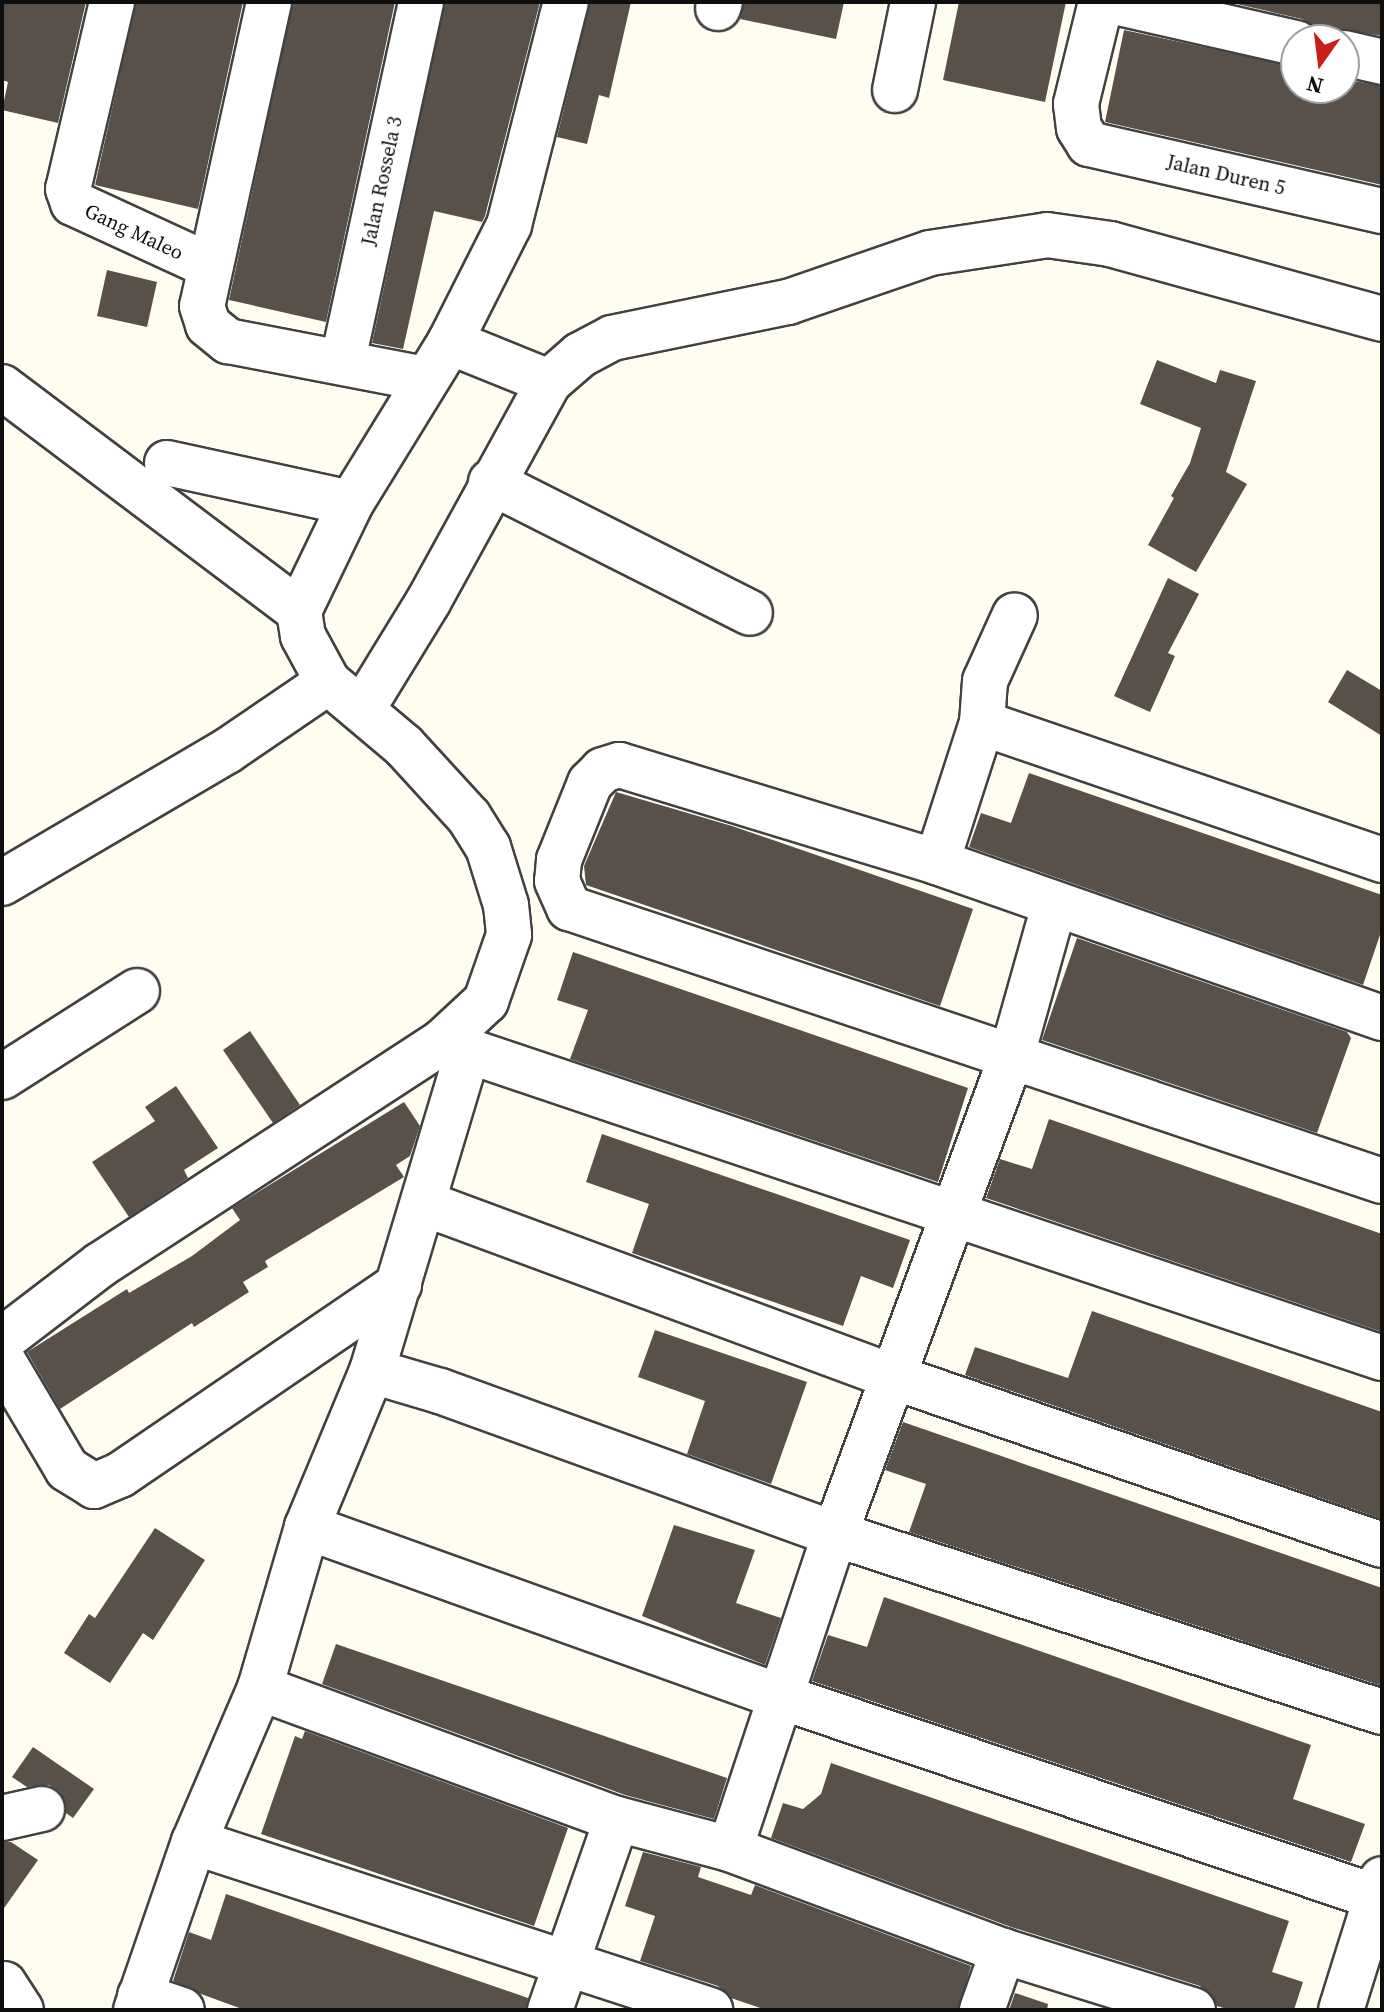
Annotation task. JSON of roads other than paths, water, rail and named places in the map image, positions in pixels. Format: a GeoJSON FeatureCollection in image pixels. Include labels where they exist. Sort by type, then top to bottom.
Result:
{"type":"FeatureCollection","features":[{"type":"Feature","properties":{"kind":"street","name":"Gang Maleo"},"geometry":{"type":"LineString","coordinates":[[112,2],[68,189],[73,203],[210,266]]}},
{"type":"Feature","properties":{"kind":"street"},"geometry":{"type":"LineString","coordinates":[[269,2],[202,306],[208,325],[228,341],[343,360],[425,379]]}},
{"type":"Feature","properties":{"kind":"street","name":"Jalan Rossela 3"},"geometry":{"type":"LineString","coordinates":[[343,360],[421,2]]}},
{"type":"Feature","properties":{"kind":"street"},"geometry":{"type":"LineString","coordinates":[[182,2010],[138,2003],[194,1842],[260,1688],[307,1527],[372,1371],[423,1203],[455,1047],[486,1001],[501,970],[509,935],[506,905],[488,847],[469,817],[363,708],[328,682],[303,636],[299,611],[351,503],[450,342],[509,225],[566,2]]}},
{"type":"Feature","properties":{"kind":"street"},"geometry":{"type":"LineString","coordinates":[[895,90],[913,2]]}},
{"type":"Feature","properties":{"kind":"street","name":"Jalan Duren 5"},"geometry":{"type":"LineString","coordinates":[[1101,2],[1076,104],[1079,128],[1089,144],[1382,211]]}},
{"type":"Feature","properties":{"kind":"street"},"geometry":{"type":"LineString","coordinates":[[1115,2],[1280,39]]}},
{"type":"Feature","properties":{"kind":"street"},"geometry":{"type":"LineString","coordinates":[[1360,57],[1382,62]]}},
{"type":"Feature","properties":{"kind":"street"},"geometry":{"type":"LineString","coordinates":[[363,708],[428,602],[491,482],[549,382],[580,355],[612,338],[788,302],[930,253],[998,239],[1047,235],[1110,244],[1382,319]]}},
{"type":"Feature","properties":{"kind":"street"},"geometry":{"type":"LineString","coordinates":[[450,342],[549,382]]}},
{"type":"Feature","properties":{"kind":"street"},"geometry":{"type":"LineString","coordinates":[[2,387],[299,611]]}},
{"type":"Feature","properties":{"kind":"street"},"geometry":{"type":"LineString","coordinates":[[167,463],[351,503]]}},
{"type":"Feature","properties":{"kind":"street"},"geometry":{"type":"LineString","coordinates":[[491,482],[750,613]]}},
{"type":"Feature","properties":{"kind":"street"},"geometry":{"type":"LineString","coordinates":[[937,862],[982,723],[985,681],[1015,615]]}},
{"type":"Feature","properties":{"kind":"street"},"geometry":{"type":"LineString","coordinates":[[2,883],[227,751],[328,682]]}},
{"type":"Feature","properties":{"kind":"street"},"geometry":{"type":"LineString","coordinates":[[982,723],[1311,833],[1382,860]]}},
{"type":"Feature","properties":{"kind":"street"},"geometry":{"type":"LineString","coordinates":[[1380,1173],[569,908],[557,881],[559,860],[590,783],[603,770],[619,765],[937,862],[1054,906],[1382,1018]]}},
{"type":"Feature","properties":{"kind":"street"},"geometry":{"type":"LineString","coordinates":[[1311,833],[1331,819],[1382,823]]}},
{"type":"Feature","properties":{"kind":"street"},"geometry":{"type":"LineString","coordinates":[[730,1849],[784,1698],[835,1534],[891,1376],[1012,1055],[1054,906]]}},
{"type":"Feature","properties":{"kind":"street"},"geometry":{"type":"LineString","coordinates":[[2,1077],[137,991]]}},
{"type":"Feature","properties":{"kind":"street"},"geometry":{"type":"LineString","coordinates":[[2,1340],[100,1265],[455,1047],[953,1210],[1382,1358]]}},
{"type":"Feature","properties":{"kind":"street"},"geometry":{"type":"LineString","coordinates":[[423,1203],[891,1376],[1382,1545]]}},
{"type":"Feature","properties":{"kind":"street"},"geometry":{"type":"LineString","coordinates":[[2,1359],[67,1469],[94,1486],[120,1475],[399,1285]]}},
{"type":"Feature","properties":{"kind":"street"},"geometry":{"type":"LineString","coordinates":[[372,1371],[440,1391],[835,1534],[1382,1712]]}},
{"type":"Feature","properties":{"kind":"street"},"geometry":{"type":"LineString","coordinates":[[307,1527],[784,1698],[1380,1891],[1341,2010]]}},
{"type":"Feature","properties":{"kind":"street"},"geometry":{"type":"LineString","coordinates":[[260,1688],[617,1819],[730,1849],[1003,1951],[1193,2010]]}},
{"type":"Feature","properties":{"kind":"street"},"geometry":{"type":"LineString","coordinates":[[550,2010],[617,1819]]}},
{"type":"Feature","properties":{"kind":"street"},"geometry":{"type":"LineString","coordinates":[[194,1842],[568,1960],[710,2010]]}},
{"type":"Feature","properties":{"kind":"street"},"geometry":{"type":"LineString","coordinates":[[982,2010],[1003,1951]]}}]}
